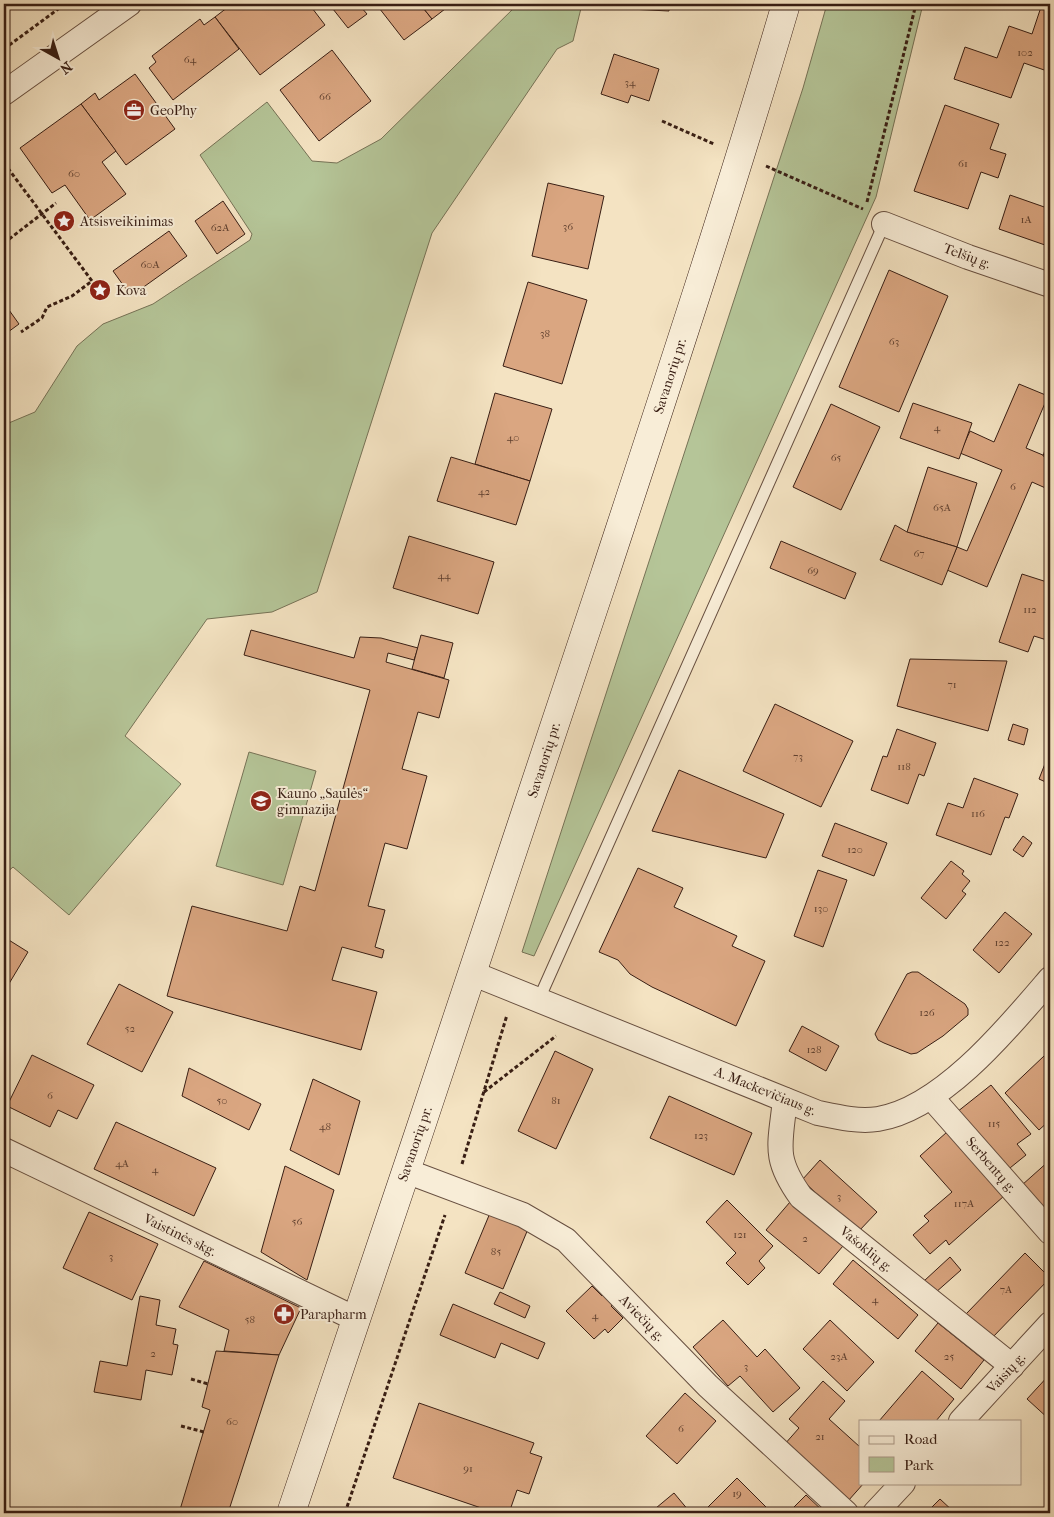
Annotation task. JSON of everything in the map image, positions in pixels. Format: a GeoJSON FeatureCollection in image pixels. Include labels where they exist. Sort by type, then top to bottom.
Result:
{"type":"FeatureCollection","features":[{"type":"Feature","properties":{"kind":"main road","name":"Savanorių pr."},"geometry":{"type":"LineString","coordinates":[[291,1513],[474,974],[742,156],[786,4]]}},
{"type":"Feature","properties":{"kind":"street"},"geometry":{"type":"LineString","coordinates":[[4,93],[129,4]]}},
{"type":"Feature","properties":{"kind":"street","name":"Telšių g."},"geometry":{"type":"LineString","coordinates":[[884,224],[968,257],[1050,285]]}},
{"type":"Feature","properties":{"kind":"street","name":"A. Mackevičiaus g."},"geometry":{"type":"LineString","coordinates":[[474,974],[818,1113],[852,1119],[878,1119],[912,1109],[931,1097],[960,1075],[1025,1009],[1050,979]]}},
{"type":"Feature","properties":{"kind":"street","name":"Serbentų g."},"geometry":{"type":"LineString","coordinates":[[931,1097],[1050,1232]]}},
{"type":"Feature","properties":{"kind":"street","name":"Vašoklių g."},"geometry":{"type":"LineString","coordinates":[[785,1100],[779,1153],[789,1181],[801,1198],[1012,1366]]}},
{"type":"Feature","properties":{"kind":"street","name":"Vaistinės skg."},"geometry":{"type":"LineString","coordinates":[[4,1150],[356,1319]]}},
{"type":"Feature","properties":{"kind":"street","name":"Aviečių g."},"geometry":{"type":"LineString","coordinates":[[406,1171],[522,1215],[566,1240],[708,1386],[846,1513]]}},
{"type":"Feature","properties":{"kind":"street","name":"Vaisių g."},"geometry":{"type":"LineString","coordinates":[[962,1420],[1050,1324]]}},
{"type":"Feature","properties":{"kind":"street"},"geometry":{"type":"LineString","coordinates":[[875,1513],[902,1484]]}},
{"type":"Feature","properties":{"kind":"lane"},"geometry":{"type":"LineString","coordinates":[[539,999],[884,224]]}},
{"type":"Feature","properties":{"kind":"path"},"geometry":{"type":"LineString","coordinates":[[4,49],[65,4]]}},
{"type":"Feature","properties":{"kind":"path"},"geometry":{"type":"LineString","coordinates":[[785,174],[865,210],[916,4]]}},
{"type":"Feature","properties":{"kind":"path"},"geometry":{"type":"LineString","coordinates":[[662,121],[710,142]]}},
{"type":"Feature","properties":{"kind":"path"},"geometry":{"type":"LineString","coordinates":[[4,163],[92,281],[72,296],[47,307],[42,318],[21,332]]}},
{"type":"Feature","properties":{"kind":"path"},"geometry":{"type":"LineString","coordinates":[[4,243],[56,204]]}},
{"type":"Feature","properties":{"kind":"path"},"geometry":{"type":"LineString","coordinates":[[345,1513],[454,1189],[514,990]]}},
{"type":"Feature","properties":{"kind":"path"},"geometry":{"type":"LineString","coordinates":[[483,1092],[582,1017]]}},
{"type":"Feature","properties":{"kind":"path"},"geometry":{"type":"LineString","coordinates":[[191,1379],[208,1384]]}},
{"type":"Feature","properties":{"kind":"path"},"geometry":{"type":"LineString","coordinates":[[180,1426],[204,1432]]}},
{"type":"Feature","properties":{"kind":"green space"},"geometry":{"type":"Polygon","coordinates":[[[518,4],[582,4],[573,41],[557,49],[432,233],[317,592],[272,612],[207,619],[125,736],[181,784],[69,915],[13,867],[4,875],[4,425],[35,412],[77,346],[103,324],[153,304],[250,240],[252,234],[200,155],[267,102],[312,161],[337,163],[381,139],[518,4]]]}},
{"type":"Feature","properties":{"kind":"green space"},"geometry":{"type":"Polygon","coordinates":[[[827,4],[923,4],[876,197],[534,956],[522,952],[803,88],[827,4]]]}},
{"type":"Feature","properties":{"kind":"green space"},"geometry":{"type":"Polygon","coordinates":[[[249,752],[316,771],[283,885],[216,866],[249,752]]]}},
{"type":"Feature","properties":{"kind":"building"},"geometry":{"type":"Polygon","coordinates":[[[232,4],[309,4],[325,25],[260,75],[215,17],[232,4]]]}},
{"type":"Feature","properties":{"kind":"building"},"geometry":{"type":"Polygon","coordinates":[[[329,4],[365,4],[361,7],[367,14],[348,28],[329,4]]]}},
{"type":"Feature","properties":{"kind":"building"},"geometry":{"type":"Polygon","coordinates":[[[376,4],[420,4],[432,19],[404,40],[376,4]]]}},
{"type":"Feature","properties":{"kind":"building"},"geometry":{"type":"Polygon","coordinates":[[[420,4],[442,4],[445,9],[432,19],[420,4]]]}},
{"type":"Feature","properties":{"kind":"building"},"geometry":{"type":"Polygon","coordinates":[[[630,4],[669,4],[669,11],[629,9],[630,4]]]}},
{"type":"Feature","properties":{"kind":"building"},"geometry":{"type":"Polygon","coordinates":[[[1042,4],[1050,6],[1050,72],[1024,63],[1011,98],[954,79],[965,47],[997,58],[1009,26],[1032,34],[1042,4]]]}},
{"type":"Feature","properties":{"kind":"building"},"geometry":{"type":"Polygon","coordinates":[[[215,17],[239,49],[173,100],[149,68],[156,62],[152,56],[200,19],[204,25],[215,17]]]}},
{"type":"Feature","properties":{"kind":"building"},"geometry":{"type":"Polygon","coordinates":[[[332,50],[371,101],[319,141],[280,90],[332,50]]]}},
{"type":"Feature","properties":{"kind":"building"},"geometry":{"type":"Polygon","coordinates":[[[614,54],[659,69],[649,101],[631,95],[628,103],[601,94],[614,54]]]}},
{"type":"Feature","properties":{"kind":"building"},"geometry":{"type":"Polygon","coordinates":[[[135,74],[175,129],[126,165],[81,104],[95,93],[99,100],[135,74]]]}},
{"type":"Feature","properties":{"kind":"building"},"geometry":{"type":"Polygon","coordinates":[[[81,104],[116,151],[102,162],[126,194],[90,220],[65,185],[52,193],[20,148],[81,104]]]}},
{"type":"Feature","properties":{"kind":"building"},"geometry":{"type":"Polygon","coordinates":[[[945,105],[999,124],[990,149],[1006,154],[998,178],[981,172],[968,209],[914,191],[945,105]]]}},
{"type":"Feature","properties":{"kind":"building"},"geometry":{"type":"Polygon","coordinates":[[[548,183],[604,196],[588,269],[532,256],[548,183]]]}},
{"type":"Feature","properties":{"kind":"building"},"geometry":{"type":"Polygon","coordinates":[[[1010,195],[1050,209],[1050,230],[1045,245],[999,229],[1010,195]]]}},
{"type":"Feature","properties":{"kind":"building"},"geometry":{"type":"Polygon","coordinates":[[[223,201],[245,234],[217,254],[195,221],[223,201]]]}},
{"type":"Feature","properties":{"kind":"building"},"geometry":{"type":"Polygon","coordinates":[[[169,231],[187,256],[131,296],[113,271],[169,231]]]}},
{"type":"Feature","properties":{"kind":"building"},"geometry":{"type":"Polygon","coordinates":[[[889,270],[948,296],[899,412],[839,387],[889,270]]]}},
{"type":"Feature","properties":{"kind":"building"},"geometry":{"type":"Polygon","coordinates":[[[528,282],[587,300],[562,384],[503,366],[528,282]]]}},
{"type":"Feature","properties":{"kind":"building"},"geometry":{"type":"Polygon","coordinates":[[[4,303],[19,324],[4,335],[4,303]]]}},
{"type":"Feature","properties":{"kind":"building"},"geometry":{"type":"Polygon","coordinates":[[[1019,384],[1048,396],[1026,448],[1050,458],[1050,490],[1032,482],[987,587],[947,570],[957,547],[967,551],[1002,470],[960,453],[970,431],[994,442],[1019,384]]]}},
{"type":"Feature","properties":{"kind":"building"},"geometry":{"type":"Polygon","coordinates":[[[495,393],[552,409],[530,481],[475,464],[495,393]]]}},
{"type":"Feature","properties":{"kind":"building"},"geometry":{"type":"Polygon","coordinates":[[[913,403],[972,423],[959,459],[900,438],[913,403]]]}},
{"type":"Feature","properties":{"kind":"building"},"geometry":{"type":"Polygon","coordinates":[[[831,404],[880,427],[841,510],[793,487],[831,404]]]}},
{"type":"Feature","properties":{"kind":"building"},"geometry":{"type":"Polygon","coordinates":[[[1050,434],[1050,458],[1043,456],[1050,434]]]}},
{"type":"Feature","properties":{"kind":"building"},"geometry":{"type":"Polygon","coordinates":[[[451,457],[530,481],[516,525],[437,501],[451,457]]]}},
{"type":"Feature","properties":{"kind":"building"},"geometry":{"type":"Polygon","coordinates":[[[928,467],[977,483],[957,547],[907,532],[928,467]]]}},
{"type":"Feature","properties":{"kind":"building"},"geometry":{"type":"Polygon","coordinates":[[[895,525],[907,532],[957,547],[942,585],[880,560],[895,525]]]}},
{"type":"Feature","properties":{"kind":"building"},"geometry":{"type":"Polygon","coordinates":[[[409,536],[494,562],[478,614],[393,588],[409,536]]]}},
{"type":"Feature","properties":{"kind":"building"},"geometry":{"type":"Polygon","coordinates":[[[781,541],[856,573],[845,599],[770,568],[781,541]]]}},
{"type":"Feature","properties":{"kind":"building"},"geometry":{"type":"Polygon","coordinates":[[[1022,574],[1050,583],[1050,641],[1034,636],[1028,652],[999,642],[1022,574]]]}},
{"type":"Feature","properties":{"kind":"building"},"geometry":{"type":"Polygon","coordinates":[[[251,630],[354,658],[360,637],[381,638],[418,648],[414,660],[388,653],[386,662],[449,680],[439,718],[418,712],[402,769],[427,776],[407,849],[385,843],[368,906],[385,910],[375,947],[384,950],[382,958],[342,947],[332,980],[377,992],[361,1050],[167,996],[192,906],[287,931],[300,886],[315,891],[370,690],[244,655],[251,630]]]}},
{"type":"Feature","properties":{"kind":"building"},"geometry":{"type":"Polygon","coordinates":[[[421,635],[453,643],[444,678],[412,669],[421,635]]]}},
{"type":"Feature","properties":{"kind":"building"},"geometry":{"type":"Polygon","coordinates":[[[910,659],[1007,661],[988,731],[897,706],[910,659]]]}},
{"type":"Feature","properties":{"kind":"building"},"geometry":{"type":"Polygon","coordinates":[[[775,704],[853,741],[821,807],[743,771],[775,704]]]}},
{"type":"Feature","properties":{"kind":"building"},"geometry":{"type":"Polygon","coordinates":[[[1013,724],[1028,729],[1024,745],[1008,740],[1013,724]]]}},
{"type":"Feature","properties":{"kind":"building"},"geometry":{"type":"Polygon","coordinates":[[[897,729],[936,743],[924,776],[919,774],[908,804],[871,790],[883,756],[887,757],[897,729]]]}},
{"type":"Feature","properties":{"kind":"building"},"geometry":{"type":"Polygon","coordinates":[[[1050,751],[1050,784],[1039,779],[1050,751]]]}},
{"type":"Feature","properties":{"kind":"building"},"geometry":{"type":"Polygon","coordinates":[[[679,770],[784,814],[766,858],[652,831],[679,770]]]}},
{"type":"Feature","properties":{"kind":"building"},"geometry":{"type":"Polygon","coordinates":[[[974,778],[1018,794],[1009,818],[1005,817],[991,855],[936,835],[948,803],[963,808],[974,778]]]}},
{"type":"Feature","properties":{"kind":"building"},"geometry":{"type":"Polygon","coordinates":[[[835,823],[887,843],[874,876],[822,856],[835,823]]]}},
{"type":"Feature","properties":{"kind":"building"},"geometry":{"type":"Polygon","coordinates":[[[1023,836],[1032,843],[1023,857],[1013,850],[1023,836]]]}},
{"type":"Feature","properties":{"kind":"building"},"geometry":{"type":"Polygon","coordinates":[[[951,861],[964,871],[962,874],[970,881],[962,891],[966,894],[946,919],[921,898],[951,861]]]}},
{"type":"Feature","properties":{"kind":"building"},"geometry":{"type":"Polygon","coordinates":[[[638,868],[683,888],[674,907],[737,936],[732,946],[765,961],[736,1026],[652,987],[630,974],[618,960],[599,952],[638,868]]]}},
{"type":"Feature","properties":{"kind":"building"},"geometry":{"type":"Polygon","coordinates":[[[818,870],[847,880],[823,947],[794,936],[818,870]]]}},
{"type":"Feature","properties":{"kind":"building"},"geometry":{"type":"Polygon","coordinates":[[[1005,912],[1032,934],[999,973],[973,950],[1005,912]]]}},
{"type":"Feature","properties":{"kind":"building"},"geometry":{"type":"Polygon","coordinates":[[[4,937],[28,952],[4,992],[4,937]]]}},
{"type":"Feature","properties":{"kind":"building"},"geometry":{"type":"Polygon","coordinates":[[[918,972],[965,1004],[968,1009],[968,1015],[943,1036],[917,1053],[911,1054],[878,1040],[875,1034],[907,974],[918,972]]]}},
{"type":"Feature","properties":{"kind":"building"},"geometry":{"type":"Polygon","coordinates":[[[119,984],[173,1012],[142,1072],[87,1044],[119,984]]]}},
{"type":"Feature","properties":{"kind":"building"},"geometry":{"type":"Polygon","coordinates":[[[802,1026],[839,1046],[826,1071],[789,1051],[802,1026]]]}},
{"type":"Feature","properties":{"kind":"building"},"geometry":{"type":"Polygon","coordinates":[[[555,1051],[593,1069],[556,1149],[518,1131],[555,1051]]]}},
{"type":"Feature","properties":{"kind":"building"},"geometry":{"type":"Polygon","coordinates":[[[32,1055],[94,1085],[77,1119],[58,1110],[50,1127],[7,1106],[32,1055]]]}},
{"type":"Feature","properties":{"kind":"building"},"geometry":{"type":"Polygon","coordinates":[[[1044,1056],[1050,1066],[1050,1120],[1039,1130],[1005,1093],[1044,1056]]]}},
{"type":"Feature","properties":{"kind":"building"},"geometry":{"type":"Polygon","coordinates":[[[189,1068],[261,1104],[249,1130],[182,1096],[189,1068]]]}},
{"type":"Feature","properties":{"kind":"building"},"geometry":{"type":"Polygon","coordinates":[[[313,1079],[360,1101],[339,1175],[290,1150],[313,1079]]]}},
{"type":"Feature","properties":{"kind":"building"},"geometry":{"type":"Polygon","coordinates":[[[991,1085],[1031,1134],[1017,1144],[1026,1155],[1005,1172],[957,1112],[991,1085]]]}},
{"type":"Feature","properties":{"kind":"building"},"geometry":{"type":"Polygon","coordinates":[[[669,1096],[752,1133],[734,1175],[650,1138],[669,1096]]]}},
{"type":"Feature","properties":{"kind":"building"},"geometry":{"type":"Polygon","coordinates":[[[116,1122],[216,1168],[194,1216],[94,1169],[116,1122]]]}},
{"type":"Feature","properties":{"kind":"building"},"geometry":{"type":"Polygon","coordinates":[[[947,1132],[1004,1196],[949,1245],[946,1240],[930,1254],[913,1235],[929,1221],[924,1216],[952,1192],[920,1156],[947,1132]]]}},
{"type":"Feature","properties":{"kind":"building"},"geometry":{"type":"Polygon","coordinates":[[[820,1160],[877,1212],[858,1232],[802,1180],[820,1160]]]}},
{"type":"Feature","properties":{"kind":"building"},"geometry":{"type":"Polygon","coordinates":[[[1050,1160],[1050,1207],[1046,1211],[1022,1185],[1050,1160]]]}},
{"type":"Feature","properties":{"kind":"building"},"geometry":{"type":"Polygon","coordinates":[[[285,1166],[334,1190],[307,1280],[261,1252],[285,1166]]]}},
{"type":"Feature","properties":{"kind":"building"},"geometry":{"type":"Polygon","coordinates":[[[727,1200],[773,1246],[759,1261],[765,1268],[748,1285],[726,1263],[736,1253],[706,1222],[727,1200]]]}},
{"type":"Feature","properties":{"kind":"building"},"geometry":{"type":"Polygon","coordinates":[[[790,1202],[843,1246],[819,1274],[766,1230],[790,1202]]]}},
{"type":"Feature","properties":{"kind":"building"},"geometry":{"type":"Polygon","coordinates":[[[89,1212],[158,1244],[132,1300],[63,1268],[89,1212]]]}},
{"type":"Feature","properties":{"kind":"building"},"geometry":{"type":"Polygon","coordinates":[[[490,1213],[528,1229],[503,1289],[465,1273],[490,1213]]]}},
{"type":"Feature","properties":{"kind":"building"},"geometry":{"type":"Polygon","coordinates":[[[1025,1253],[1050,1278],[991,1339],[966,1314],[1025,1253]]]}},
{"type":"Feature","properties":{"kind":"building"},"geometry":{"type":"Polygon","coordinates":[[[950,1257],[961,1270],[935,1293],[924,1281],[950,1257]]]}},
{"type":"Feature","properties":{"kind":"building"},"geometry":{"type":"Polygon","coordinates":[[[853,1260],[918,1315],[898,1339],[833,1284],[853,1260]]]}},
{"type":"Feature","properties":{"kind":"building"},"geometry":{"type":"Polygon","coordinates":[[[204,1261],[301,1308],[279,1355],[224,1351],[229,1330],[179,1307],[204,1261]]]}},
{"type":"Feature","properties":{"kind":"building"},"geometry":{"type":"Polygon","coordinates":[[[592,1286],[602,1296],[605,1293],[615,1303],[611,1306],[623,1318],[608,1333],[605,1329],[594,1339],[566,1311],[592,1286]]]}},
{"type":"Feature","properties":{"kind":"building"},"geometry":{"type":"Polygon","coordinates":[[[500,1292],[530,1306],[525,1318],[494,1304],[500,1292]]]}},
{"type":"Feature","properties":{"kind":"building"},"geometry":{"type":"Polygon","coordinates":[[[140,1296],[160,1300],[156,1325],[176,1329],[173,1344],[178,1345],[172,1375],[146,1370],[141,1400],[94,1392],[100,1361],[127,1366],[140,1296]]]}},
{"type":"Feature","properties":{"kind":"building"},"geometry":{"type":"Polygon","coordinates":[[[453,1304],[545,1343],[538,1359],[501,1343],[495,1358],[440,1335],[453,1304]]]}},
{"type":"Feature","properties":{"kind":"building"},"geometry":{"type":"Polygon","coordinates":[[[723,1320],[757,1357],[765,1349],[800,1388],[773,1412],[740,1376],[728,1386],[693,1347],[723,1320]]]}},
{"type":"Feature","properties":{"kind":"building"},"geometry":{"type":"Polygon","coordinates":[[[830,1320],[874,1362],[847,1391],[803,1349],[830,1320]]]}},
{"type":"Feature","properties":{"kind":"building"},"geometry":{"type":"Polygon","coordinates":[[[938,1323],[984,1360],[961,1389],[915,1351],[938,1323]]]}},
{"type":"Feature","properties":{"kind":"building"},"geometry":{"type":"Polygon","coordinates":[[[216,1351],[279,1355],[228,1513],[179,1513],[210,1410],[202,1407],[216,1351]]]}},
{"type":"Feature","properties":{"kind":"building"},"geometry":{"type":"Polygon","coordinates":[[[922,1371],[954,1399],[937,1420],[880,1420],[922,1371]]]}},
{"type":"Feature","properties":{"kind":"building"},"geometry":{"type":"Polygon","coordinates":[[[1050,1374],[1050,1420],[1027,1399],[1050,1374]]]}},
{"type":"Feature","properties":{"kind":"building"},"geometry":{"type":"Polygon","coordinates":[[[823,1381],[845,1401],[829,1419],[859,1446],[859,1484],[863,1484],[848,1501],[784,1445],[799,1428],[789,1419],[823,1381]]]}},
{"type":"Feature","properties":{"kind":"building"},"geometry":{"type":"Polygon","coordinates":[[[685,1393],[716,1421],[677,1464],[646,1436],[685,1393]]]}},
{"type":"Feature","properties":{"kind":"building"},"geometry":{"type":"Polygon","coordinates":[[[419,1403],[534,1443],[530,1453],[542,1457],[529,1494],[517,1490],[509,1513],[496,1513],[393,1478],[419,1403]]]}},
{"type":"Feature","properties":{"kind":"building"},"geometry":{"type":"Polygon","coordinates":[[[737,1478],[772,1513],[712,1513],[707,1508],[737,1478]]]}},
{"type":"Feature","properties":{"kind":"building"},"geometry":{"type":"Polygon","coordinates":[[[674,1493],[689,1511],[687,1513],[650,1513],[674,1493]]]}},
{"type":"Feature","properties":{"kind":"building"},"geometry":{"type":"Polygon","coordinates":[[[806,1495],[825,1513],[788,1513],[806,1495]]]}},
{"type":"Feature","properties":{"kind":"building"},"geometry":{"type":"Polygon","coordinates":[[[940,1499],[955,1513],[926,1513],[940,1499]]]}},
{"type":"Feature","properties":{"kind":"place","name":"GeoPhy"},"geometry":{"type":"Point","coordinates":[134,110]}},
{"type":"Feature","properties":{"kind":"place","name":"Atsisveikinimas"},"geometry":{"type":"Point","coordinates":[64,221]}},
{"type":"Feature","properties":{"kind":"place","name":"Kova"},"geometry":{"type":"Point","coordinates":[100,290]}},
{"type":"Feature","properties":{"kind":"place","name":"Kauno „Saulės“ gimnazija"},"geometry":{"type":"Point","coordinates":[261,801]}},
{"type":"Feature","properties":{"kind":"place","name":"Parapharm"},"geometry":{"type":"Point","coordinates":[284,1314]}}]}
